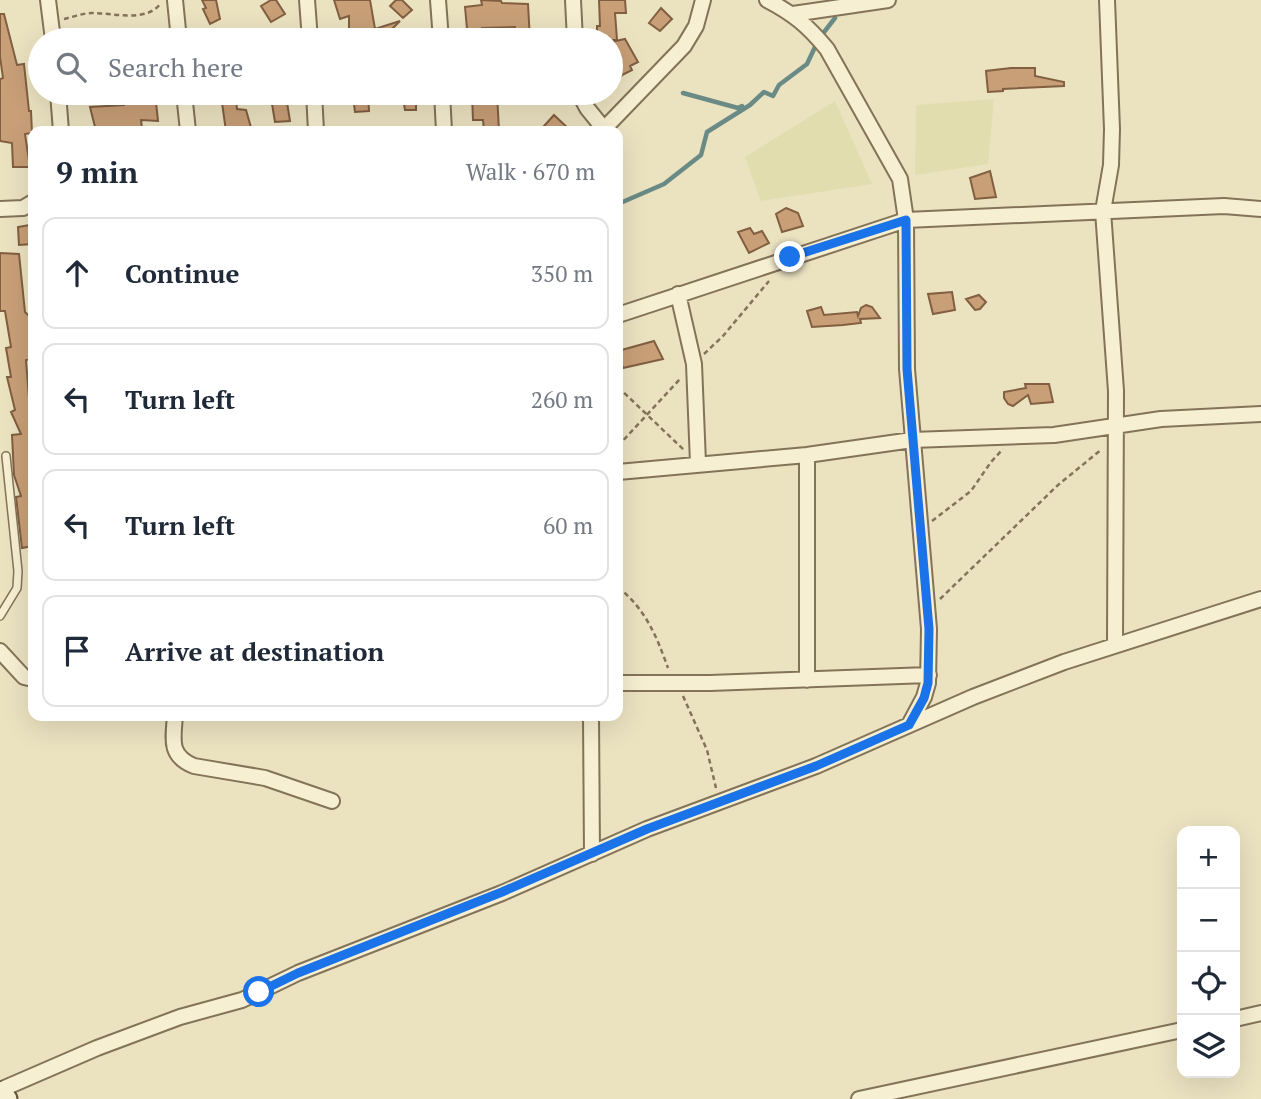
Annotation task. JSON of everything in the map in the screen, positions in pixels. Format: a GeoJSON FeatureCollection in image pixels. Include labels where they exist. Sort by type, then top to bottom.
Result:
{"type":"FeatureCollection","features":[{"type":"Feature","properties":{"kind":"street"},"geometry":{"type":"LineString","coordinates":[[48,0],[52,28]]}},
{"type":"Feature","properties":{"kind":"street"},"geometry":{"type":"LineString","coordinates":[[175,0],[178,28]]}},
{"type":"Feature","properties":{"kind":"street"},"geometry":{"type":"LineString","coordinates":[[307,0],[309,28]]}},
{"type":"Feature","properties":{"kind":"street"},"geometry":{"type":"LineString","coordinates":[[438,0],[440,28]]}},
{"type":"Feature","properties":{"kind":"street"},"geometry":{"type":"LineString","coordinates":[[573,0],[574,28]]}},
{"type":"Feature","properties":{"kind":"street"},"geometry":{"type":"LineString","coordinates":[[607,126],[684,46],[696,26],[703,0]]}},
{"type":"Feature","properties":{"kind":"street"},"geometry":{"type":"LineString","coordinates":[[767,0],[793,14],[827,49],[900,179],[906,220],[907,369],[928,611],[929,675],[924,698],[909,725]]}},
{"type":"Feature","properties":{"kind":"street"},"geometry":{"type":"LineString","coordinates":[[793,14],[888,0]]}},
{"type":"Feature","properties":{"kind":"street"},"geometry":{"type":"LineString","coordinates":[[1107,0],[1112,129],[1110,175],[1103,211],[1116,391],[1115,645]]}},
{"type":"Feature","properties":{"kind":"street"},"geometry":{"type":"LineString","coordinates":[[59,105],[61,126]]}},
{"type":"Feature","properties":{"kind":"street"},"geometry":{"type":"LineString","coordinates":[[185,105],[187,126]]}},
{"type":"Feature","properties":{"kind":"street"},"geometry":{"type":"LineString","coordinates":[[315,105],[316,126]]}},
{"type":"Feature","properties":{"kind":"street"},"geometry":{"type":"LineString","coordinates":[[443,105],[444,126]]}},
{"type":"Feature","properties":{"kind":"street"},"geometry":{"type":"LineString","coordinates":[[585,105],[600,126]]}},
{"type":"Feature","properties":{"kind":"street"},"geometry":{"type":"LineString","coordinates":[[0,209],[23,208],[28,205]]}},
{"type":"Feature","properties":{"kind":"street"},"geometry":{"type":"LineString","coordinates":[[623,313],[906,220],[1224,206],[1261,209]]}},
{"type":"Feature","properties":{"kind":"street"},"geometry":{"type":"LineString","coordinates":[[678,294],[696,381],[698,463]]}},
{"type":"Feature","properties":{"kind":"street"},"geometry":{"type":"LineString","coordinates":[[623,471],[807,455],[912,440],[1116,431],[1161,419],[1261,414]]}},
{"type":"Feature","properties":{"kind":"street"},"geometry":{"type":"LineString","coordinates":[[807,455],[807,680]]}},
{"type":"Feature","properties":{"kind":"street"},"geometry":{"type":"LineString","coordinates":[[8,1099],[0,1091],[121,1039],[180,1017],[242,1000],[298,973],[502,892],[647,829],[816,766],[986,692],[1063,662],[1261,599]]}},
{"type":"Feature","properties":{"kind":"street"},"geometry":{"type":"LineString","coordinates":[[0,651],[28,678]]}},
{"type":"Feature","properties":{"kind":"street"},"geometry":{"type":"LineString","coordinates":[[623,683],[710,683],[929,675]]}},
{"type":"Feature","properties":{"kind":"street"},"geometry":{"type":"LineString","coordinates":[[175,721],[174,744],[179,757],[185,762],[194,766],[265,778],[332,801]]}},
{"type":"Feature","properties":{"kind":"street"},"geometry":{"type":"LineString","coordinates":[[591,721],[592,854]]}},
{"type":"Feature","properties":{"kind":"street"},"geometry":{"type":"LineString","coordinates":[[1240,1017],[1261,1013]]}},
{"type":"Feature","properties":{"kind":"street"},"geometry":{"type":"LineString","coordinates":[[859,1099],[1177,1031]]}},
{"type":"Feature","properties":{"kind":"lane"},"geometry":{"type":"LineString","coordinates":[[0,616],[17,589],[18,571],[6,456]]}},
{"type":"Feature","properties":{"kind":"path"},"geometry":{"type":"LineString","coordinates":[[51,22],[89,13],[146,14],[156,9],[163,0]]}},
{"type":"Feature","properties":{"kind":"path"},"geometry":{"type":"LineString","coordinates":[[623,392],[698,463]]}},
{"type":"Feature","properties":{"kind":"path"},"geometry":{"type":"LineString","coordinates":[[928,611],[1116,431]]}},
{"type":"Feature","properties":{"kind":"path"},"geometry":{"type":"LineString","coordinates":[[921,530],[971,491],[991,462],[1016,436]]}},
{"type":"Feature","properties":{"kind":"shaded area"},"geometry":{"type":"Polygon","coordinates":[[[994,99],[988,164],[915,175],[916,105],[994,99]]]}},
{"type":"Feature","properties":{"kind":"shaded area"},"geometry":{"type":"Polygon","coordinates":[[[835,101],[872,184],[761,201],[745,157],[835,101]]]}},
{"type":"Feature","properties":{"kind":"building"},"geometry":{"type":"Polygon","coordinates":[[[202,0],[216,0],[220,19],[210,24],[202,0]]]}},
{"type":"Feature","properties":{"kind":"building"},"geometry":{"type":"Polygon","coordinates":[[[276,0],[285,14],[271,22],[261,6],[276,0]]]}},
{"type":"Feature","properties":{"kind":"building"},"geometry":{"type":"Polygon","coordinates":[[[334,0],[370,0],[375,28],[349,28],[349,16],[340,19],[334,0]]]}},
{"type":"Feature","properties":{"kind":"building"},"geometry":{"type":"Polygon","coordinates":[[[396,0],[402,0],[412,10],[403,18],[390,6],[396,0]]]}},
{"type":"Feature","properties":{"kind":"building"},"geometry":{"type":"Polygon","coordinates":[[[481,0],[528,4],[529,28],[467,28],[465,7],[482,5],[481,0]]]}},
{"type":"Feature","properties":{"kind":"building"},"geometry":{"type":"Polygon","coordinates":[[[599,0],[625,0],[626,13],[615,13],[616,28],[597,28],[600,26],[599,0]]]}},
{"type":"Feature","properties":{"kind":"building"},"geometry":{"type":"Polygon","coordinates":[[[661,8],[672,19],[660,31],[649,23],[661,8]]]}},
{"type":"Feature","properties":{"kind":"building"},"geometry":{"type":"Polygon","coordinates":[[[0,14],[4,14],[17,65],[24,64],[32,126],[28,126],[28,134],[25,134],[28,167],[13,167],[12,143],[0,141],[0,79],[3,78],[0,14]]]}},
{"type":"Feature","properties":{"kind":"building"},"geometry":{"type":"Polygon","coordinates":[[[400,21],[393,28],[378,28],[400,21]]]}},
{"type":"Feature","properties":{"kind":"building"},"geometry":{"type":"Polygon","coordinates":[[[623,39],[638,62],[630,66],[632,70],[623,74],[623,39]]]}},
{"type":"Feature","properties":{"kind":"building"},"geometry":{"type":"Polygon","coordinates":[[[1035,68],[1035,76],[1064,82],[1064,86],[988,92],[986,71],[1035,68]]]}},
{"type":"Feature","properties":{"kind":"building"},"geometry":{"type":"Polygon","coordinates":[[[156,105],[158,121],[141,120],[142,126],[95,126],[90,107],[156,105]]]}},
{"type":"Feature","properties":{"kind":"building"},"geometry":{"type":"Polygon","coordinates":[[[222,105],[237,105],[237,109],[246,110],[251,126],[225,126],[222,105]]]}},
{"type":"Feature","properties":{"kind":"building"},"geometry":{"type":"Polygon","coordinates":[[[272,105],[287,105],[290,121],[275,122],[272,105]]]}},
{"type":"Feature","properties":{"kind":"building"},"geometry":{"type":"Polygon","coordinates":[[[354,105],[369,105],[369,111],[355,112],[354,105]]]}},
{"type":"Feature","properties":{"kind":"building"},"geometry":{"type":"Polygon","coordinates":[[[404,105],[416,105],[416,110],[405,110],[404,105]]]}},
{"type":"Feature","properties":{"kind":"building"},"geometry":{"type":"Polygon","coordinates":[[[472,105],[498,105],[499,126],[484,126],[483,120],[473,120],[472,105]]]}},
{"type":"Feature","properties":{"kind":"building"},"geometry":{"type":"Polygon","coordinates":[[[554,115],[566,126],[544,126],[554,115]]]}},
{"type":"Feature","properties":{"kind":"building"},"geometry":{"type":"Polygon","coordinates":[[[990,171],[996,197],[975,199],[970,178],[990,171]]]}},
{"type":"Feature","properties":{"kind":"building"},"geometry":{"type":"Polygon","coordinates":[[[786,208],[798,213],[803,226],[782,232],[776,214],[786,208]]]}},
{"type":"Feature","properties":{"kind":"building"},"geometry":{"type":"Polygon","coordinates":[[[28,225],[28,244],[19,245],[18,227],[28,225]]]}},
{"type":"Feature","properties":{"kind":"building"},"geometry":{"type":"Polygon","coordinates":[[[750,228],[754,234],[762,231],[769,243],[749,253],[738,232],[750,228]]]}},
{"type":"Feature","properties":{"kind":"building"},"geometry":{"type":"Polygon","coordinates":[[[0,253],[19,254],[25,312],[28,315],[28,547],[22,548],[16,497],[21,496],[14,475],[12,435],[21,434],[11,412],[15,410],[7,377],[11,377],[6,348],[11,347],[5,311],[0,311],[0,253]]]}},
{"type":"Feature","properties":{"kind":"building"},"geometry":{"type":"Polygon","coordinates":[[[952,292],[955,310],[933,314],[928,294],[952,292]]]}},
{"type":"Feature","properties":{"kind":"building"},"geometry":{"type":"Polygon","coordinates":[[[979,295],[986,302],[980,309],[975,310],[966,299],[979,295]]]}},
{"type":"Feature","properties":{"kind":"building"},"geometry":{"type":"Polygon","coordinates":[[[866,305],[872,307],[880,318],[860,319],[861,323],[812,327],[807,311],[821,307],[824,315],[857,312],[858,316],[861,308],[866,305]]]}},
{"type":"Feature","properties":{"kind":"building"},"geometry":{"type":"Polygon","coordinates":[[[654,341],[663,359],[623,368],[623,350],[654,341]]]}},
{"type":"Feature","properties":{"kind":"building"},"geometry":{"type":"Polygon","coordinates":[[[1025,384],[1049,384],[1053,402],[1031,404],[1028,395],[1013,406],[1008,404],[1004,392],[1026,388],[1025,384]]]}},
{"type":"Feature","properties":{"kind":"waterway"},"geometry":{"type":"LineString","coordinates":[[821,36],[835,18]]}},
{"type":"Feature","properties":{"kind":"waterway"},"geometry":{"type":"LineString","coordinates":[[623,202],[664,184],[701,155],[707,132],[750,105],[764,92],[773,96],[779,85],[807,64],[815,47]]}},
{"type":"Feature","properties":{"kind":"waterway"},"geometry":{"type":"LineString","coordinates":[[683,93],[738,108],[742,106]]}},
{"type":"Feature","properties":{"kind":"route"},"geometry":{"type":"LineString","coordinates":[[259,992],[298,973],[502,892],[647,829],[816,766],[909,725],[924,698],[928,683],[929,629],[907,369],[906,220],[790,257]]}}]}
